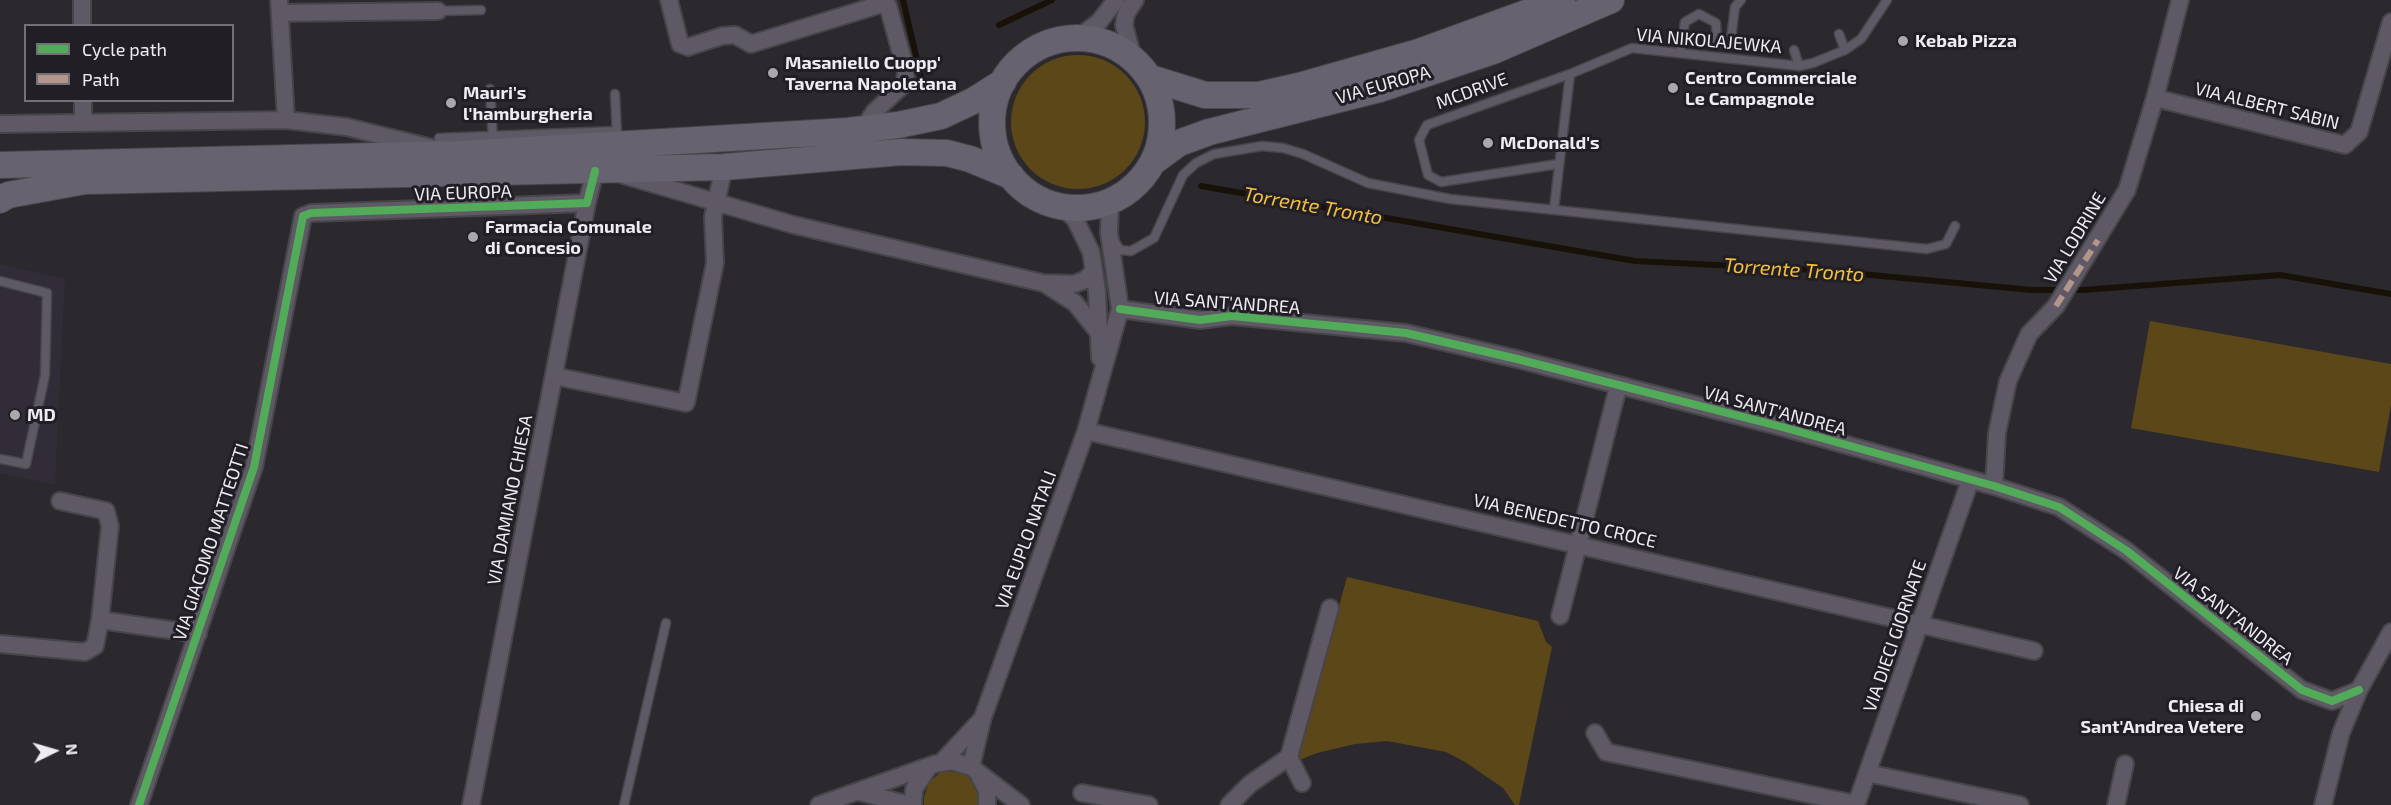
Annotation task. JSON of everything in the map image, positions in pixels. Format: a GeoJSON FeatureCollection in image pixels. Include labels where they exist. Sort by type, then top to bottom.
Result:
{"type":"FeatureCollection","features":[{"type":"Feature","properties":{"kind":"main road","name":"VIA EUROPA"},"geometry":{"type":"LineString","coordinates":[[1150,78],[1205,95],[1259,94],[1299,86],[1419,52],[1562,0]]}},
{"type":"Feature","properties":{"kind":"main road","name":"VIA EUROPA"},"geometry":{"type":"LineString","coordinates":[[1153,162],[1162,134],[1162,120],[1156,91],[1150,78],[1133,58],[1117,47],[1079,37],[1064,38],[1035,49],[1022,58],[1003,82],[996,97],[992,130],[995,146],[1011,176],[1033,196],[1062,207],[1086,208],[1110,202],[1135,186],[1153,162],[1179,143],[1209,132],[1380,89],[1493,51],[1611,0]]}},
{"type":"Feature","properties":{"kind":"main road","name":"VIA EUROPA"},"geometry":{"type":"LineString","coordinates":[[0,165],[459,154],[493,145],[863,130],[940,116],[973,101],[1003,82]]}},
{"type":"Feature","properties":{"kind":"main road","name":"VIA EUROPA"},"geometry":{"type":"LineString","coordinates":[[0,200],[8,195],[85,181],[724,167],[901,152],[932,152],[970,159],[1011,176]]}},
{"type":"Feature","properties":{"kind":"street"},"geometry":{"type":"LineString","coordinates":[[82,0],[82,24]]}},
{"type":"Feature","properties":{"kind":"street"},"geometry":{"type":"LineString","coordinates":[[669,0],[680,44],[688,47],[722,36],[735,35],[751,44],[885,3],[888,6],[906,71],[905,82],[874,112],[863,130]]}},
{"type":"Feature","properties":{"kind":"street"},"geometry":{"type":"LineString","coordinates":[[1079,37],[1099,22],[1116,0]]}},
{"type":"Feature","properties":{"kind":"street"},"geometry":{"type":"LineString","coordinates":[[1133,58],[1124,25],[1126,14],[1135,0]]}},
{"type":"Feature","properties":{"kind":"street","name":"VIA LODRINE"},"geometry":{"type":"LineString","coordinates":[[1994,486],[1997,433],[2008,381],[2029,334],[2056,306],[2127,190],[2155,98],[2180,0]]}},
{"type":"Feature","properties":{"kind":"street"},"geometry":{"type":"LineString","coordinates":[[286,120],[279,7],[438,11]]}},
{"type":"Feature","properties":{"kind":"street","name":"VIA ALBERT SABIN"},"geometry":{"type":"LineString","coordinates":[[2155,98],[2345,145],[2359,132],[2391,22]]}},
{"type":"Feature","properties":{"kind":"street"},"geometry":{"type":"LineString","coordinates":[[83,102],[83,123]]}},
{"type":"Feature","properties":{"kind":"street"},"geometry":{"type":"LineString","coordinates":[[0,124],[286,120],[347,127],[459,154]]}},
{"type":"Feature","properties":{"kind":"street"},"geometry":{"type":"LineString","coordinates":[[554,376],[686,403],[715,263],[713,217],[724,167]]}},
{"type":"Feature","properties":{"kind":"street"},"geometry":{"type":"LineString","coordinates":[[587,203],[601,171],[794,225],[1043,283],[1074,284],[1085,280],[1094,271]]}},
{"type":"Feature","properties":{"kind":"street","name":"VIA EUPLO NATALI"},"geometry":{"type":"LineString","coordinates":[[975,770],[983,717],[1086,431],[1100,374],[1120,309],[1109,232],[1110,202]]}},
{"type":"Feature","properties":{"kind":"street","name":"VIA EUROPA"},"geometry":{"type":"LineString","coordinates":[[307,214],[587,203]]}},
{"type":"Feature","properties":{"kind":"street","name":"VIA DAMIANO CHIESA"},"geometry":{"type":"LineString","coordinates":[[471,805],[587,203]]}},
{"type":"Feature","properties":{"kind":"street","name":"VIA EUPLO NATALI"},"geometry":{"type":"LineString","coordinates":[[1062,207],[1075,219],[1084,235],[1094,271],[1100,374]]}},
{"type":"Feature","properties":{"kind":"street","name":"VIA GIACOMO MATTEOTTI"},"geometry":{"type":"LineString","coordinates":[[139,805],[254,467],[301,219],[307,214]]}},
{"type":"Feature","properties":{"kind":"street"},"geometry":{"type":"LineString","coordinates":[[1043,283],[1075,303],[1099,333]]}},
{"type":"Feature","properties":{"kind":"street","name":"VIA SANT'ANDREA"},"geometry":{"type":"LineString","coordinates":[[1120,309],[1200,320],[1232,316],[1406,333],[1782,427],[1994,486],[2059,507],[2127,551],[2302,690],[2332,701],[2359,690]]}},
{"type":"Feature","properties":{"kind":"street"},"geometry":{"type":"LineString","coordinates":[[1560,616],[1618,387]]}},
{"type":"Feature","properties":{"kind":"street","name":"VIA BENEDETTO CROCE"},"geometry":{"type":"LineString","coordinates":[[1086,431],[2034,651]]}},
{"type":"Feature","properties":{"kind":"street","name":"VIA DIECI GIORNATE"},"geometry":{"type":"LineString","coordinates":[[1596,733],[1606,752],[1856,805],[1970,480]]}},
{"type":"Feature","properties":{"kind":"street"},"geometry":{"type":"LineString","coordinates":[[1,644],[86,652],[95,646],[110,526],[106,510],[60,501]]}},
{"type":"Feature","properties":{"kind":"street"},"geometry":{"type":"LineString","coordinates":[[1229,805],[1250,784],[1289,757],[1330,608]]}},
{"type":"Feature","properties":{"kind":"street"},"geometry":{"type":"LineString","coordinates":[[100,620],[198,633]]}},
{"type":"Feature","properties":{"kind":"street"},"geometry":{"type":"LineString","coordinates":[[2323,805],[2341,733],[2359,690],[2391,632]]}},
{"type":"Feature","properties":{"kind":"street","name":"VIA EUPLO NATALI"},"geometry":{"type":"LineString","coordinates":[[911,805],[917,781],[983,717]]}},
{"type":"Feature","properties":{"kind":"street"},"geometry":{"type":"LineString","coordinates":[[1289,757],[1302,783]]}},
{"type":"Feature","properties":{"kind":"street"},"geometry":{"type":"LineString","coordinates":[[819,805],[952,761],[975,770],[1021,805]]}},
{"type":"Feature","properties":{"kind":"street"},"geometry":{"type":"LineString","coordinates":[[2116,805],[2125,764]]}},
{"type":"Feature","properties":{"kind":"street"},"geometry":{"type":"LineString","coordinates":[[975,770],[987,791],[987,805]]}},
{"type":"Feature","properties":{"kind":"street"},"geometry":{"type":"LineString","coordinates":[[1867,773],[2020,805]]}},
{"type":"Feature","properties":{"kind":"street"},"geometry":{"type":"LineString","coordinates":[[860,792],[911,805]]}},
{"type":"Feature","properties":{"kind":"street"},"geometry":{"type":"LineString","coordinates":[[1082,793],[1149,805]]}},
{"type":"Feature","properties":{"kind":"lane"},"geometry":{"type":"LineString","coordinates":[[1730,46],[1735,7],[1741,0]]}},
{"type":"Feature","properties":{"kind":"lane","name":"VIA NIKOLAJEWKA"},"geometry":{"type":"LineString","coordinates":[[1570,74],[1632,48],[1799,66],[1828,58],[1861,39],[1887,0]]}},
{"type":"Feature","properties":{"kind":"lane"},"geometry":{"type":"LineString","coordinates":[[438,11],[482,10]]}},
{"type":"Feature","properties":{"kind":"lane"},"geometry":{"type":"LineString","coordinates":[[1680,53],[1685,22],[1699,14],[1716,22],[1719,33],[1717,44]]}},
{"type":"Feature","properties":{"kind":"lane"},"geometry":{"type":"LineString","coordinates":[[1839,34],[1845,50]]}},
{"type":"Feature","properties":{"kind":"lane"},"geometry":{"type":"LineString","coordinates":[[1794,50],[1799,66]]}},
{"type":"Feature","properties":{"kind":"lane"},"geometry":{"type":"LineString","coordinates":[[1554,209],[1570,74]]}},
{"type":"Feature","properties":{"kind":"lane","name":"MCDRIVE"},"geometry":{"type":"LineString","coordinates":[[1558,164],[1441,182],[1428,175],[1419,140],[1427,125],[1570,74]]}},
{"type":"Feature","properties":{"kind":"lane"},"geometry":{"type":"LineString","coordinates":[[439,138],[493,145],[490,89]]}},
{"type":"Feature","properties":{"kind":"lane"},"geometry":{"type":"LineString","coordinates":[[615,94],[617,139]]}},
{"type":"Feature","properties":{"kind":"lane"},"geometry":{"type":"LineString","coordinates":[[1109,232],[1120,250],[1131,251],[1145,245],[1160,229],[1182,175],[1196,163],[1214,154],[1262,146],[1293,151],[1340,172],[1388,188],[1450,200],[1927,249],[1946,244],[1955,226]]}},
{"type":"Feature","properties":{"kind":"lane"},"geometry":{"type":"LineString","coordinates":[[0,281],[47,293],[45,375],[26,465],[0,459]]}},
{"type":"Feature","properties":{"kind":"lane"},"geometry":{"type":"LineString","coordinates":[[624,805],[666,623]]}},
{"type":"Feature","properties":{"kind":"shaded area"},"geometry":{"type":"Polygon","coordinates":[[[1078,55],[1104,60],[1126,74],[1140,96],[1145,122],[1140,148],[1126,170],[1104,184],[1078,189],[1052,184],[1030,170],[1016,148],[1011,122],[1016,96],[1030,74],[1052,60],[1078,55]]]}},
{"type":"Feature","properties":{"kind":"shaded area"},"geometry":{"type":"Polygon","coordinates":[[[0,264],[65,279],[55,485],[0,473],[0,264]]]}},
{"type":"Feature","properties":{"kind":"shaded area"},"geometry":{"type":"Polygon","coordinates":[[[2150,321],[2391,364],[2391,405],[2379,472],[2131,428],[2150,321]]]}},
{"type":"Feature","properties":{"kind":"shaded area"},"geometry":{"type":"Polygon","coordinates":[[[1347,577],[1538,621],[1546,642],[1552,647],[1519,805],[1515,805],[1503,788],[1446,752],[1387,741],[1355,744],[1317,753],[1297,761],[1347,577]]]}},
{"type":"Feature","properties":{"kind":"shaded area"},"geometry":{"type":"Polygon","coordinates":[[[941,772],[964,774],[970,778],[978,792],[978,805],[924,805],[929,782],[941,772]]]}},
{"type":"Feature","properties":{"kind":"waterway","name":"Torrente Tronto"},"geometry":{"type":"LineString","coordinates":[[903,0],[922,81]]}},
{"type":"Feature","properties":{"kind":"waterway"},"geometry":{"type":"LineString","coordinates":[[999,25],[1052,0]]}},
{"type":"Feature","properties":{"kind":"waterway","name":"Torrente Tronto"},"geometry":{"type":"LineString","coordinates":[[1201,186],[1635,261],[1817,270],[2032,290],[2083,290],[2280,275],[2391,294]]}},
{"type":"Feature","properties":{"kind":"marked path"},"geometry":{"type":"LineString","coordinates":[[2056,306],[2098,240]]}},
{"type":"Feature","properties":{"kind":"cycle path"},"geometry":{"type":"LineString","coordinates":[[139,805],[254,467],[303,216],[311,213],[587,203],[595,171]]}},
{"type":"Feature","properties":{"kind":"cycle path"},"geometry":{"type":"LineString","coordinates":[[1120,309],[1200,320],[1232,316],[1406,333],[1782,427],[1994,486],[2059,507],[2127,551],[2302,690],[2332,701],[2359,690]]}},
{"type":"Feature","properties":{"kind":"place","name":"Kebab Pizza"},"geometry":{"type":"Point","coordinates":[1903,41]}},
{"type":"Feature","properties":{"kind":"place","name":"Masaniello Cuopp' Taverna Napoletana"},"geometry":{"type":"Point","coordinates":[773,73]}},
{"type":"Feature","properties":{"kind":"place","name":"Centro Commerciale Le Campagnole"},"geometry":{"type":"Point","coordinates":[1673,88]}},
{"type":"Feature","properties":{"kind":"place","name":"Mauri's l'hamburgheria"},"geometry":{"type":"Point","coordinates":[451,103]}},
{"type":"Feature","properties":{"kind":"place","name":"McDonald's"},"geometry":{"type":"Point","coordinates":[1488,143]}},
{"type":"Feature","properties":{"kind":"place","name":"Farmacia Comunale di Concesio"},"geometry":{"type":"Point","coordinates":[473,237]}},
{"type":"Feature","properties":{"kind":"place","name":"MD"},"geometry":{"type":"Point","coordinates":[15,415]}},
{"type":"Feature","properties":{"kind":"place","name":"Chiesa di Sant'Andrea Vetere"},"geometry":{"type":"Point","coordinates":[2256,716]}}]}
